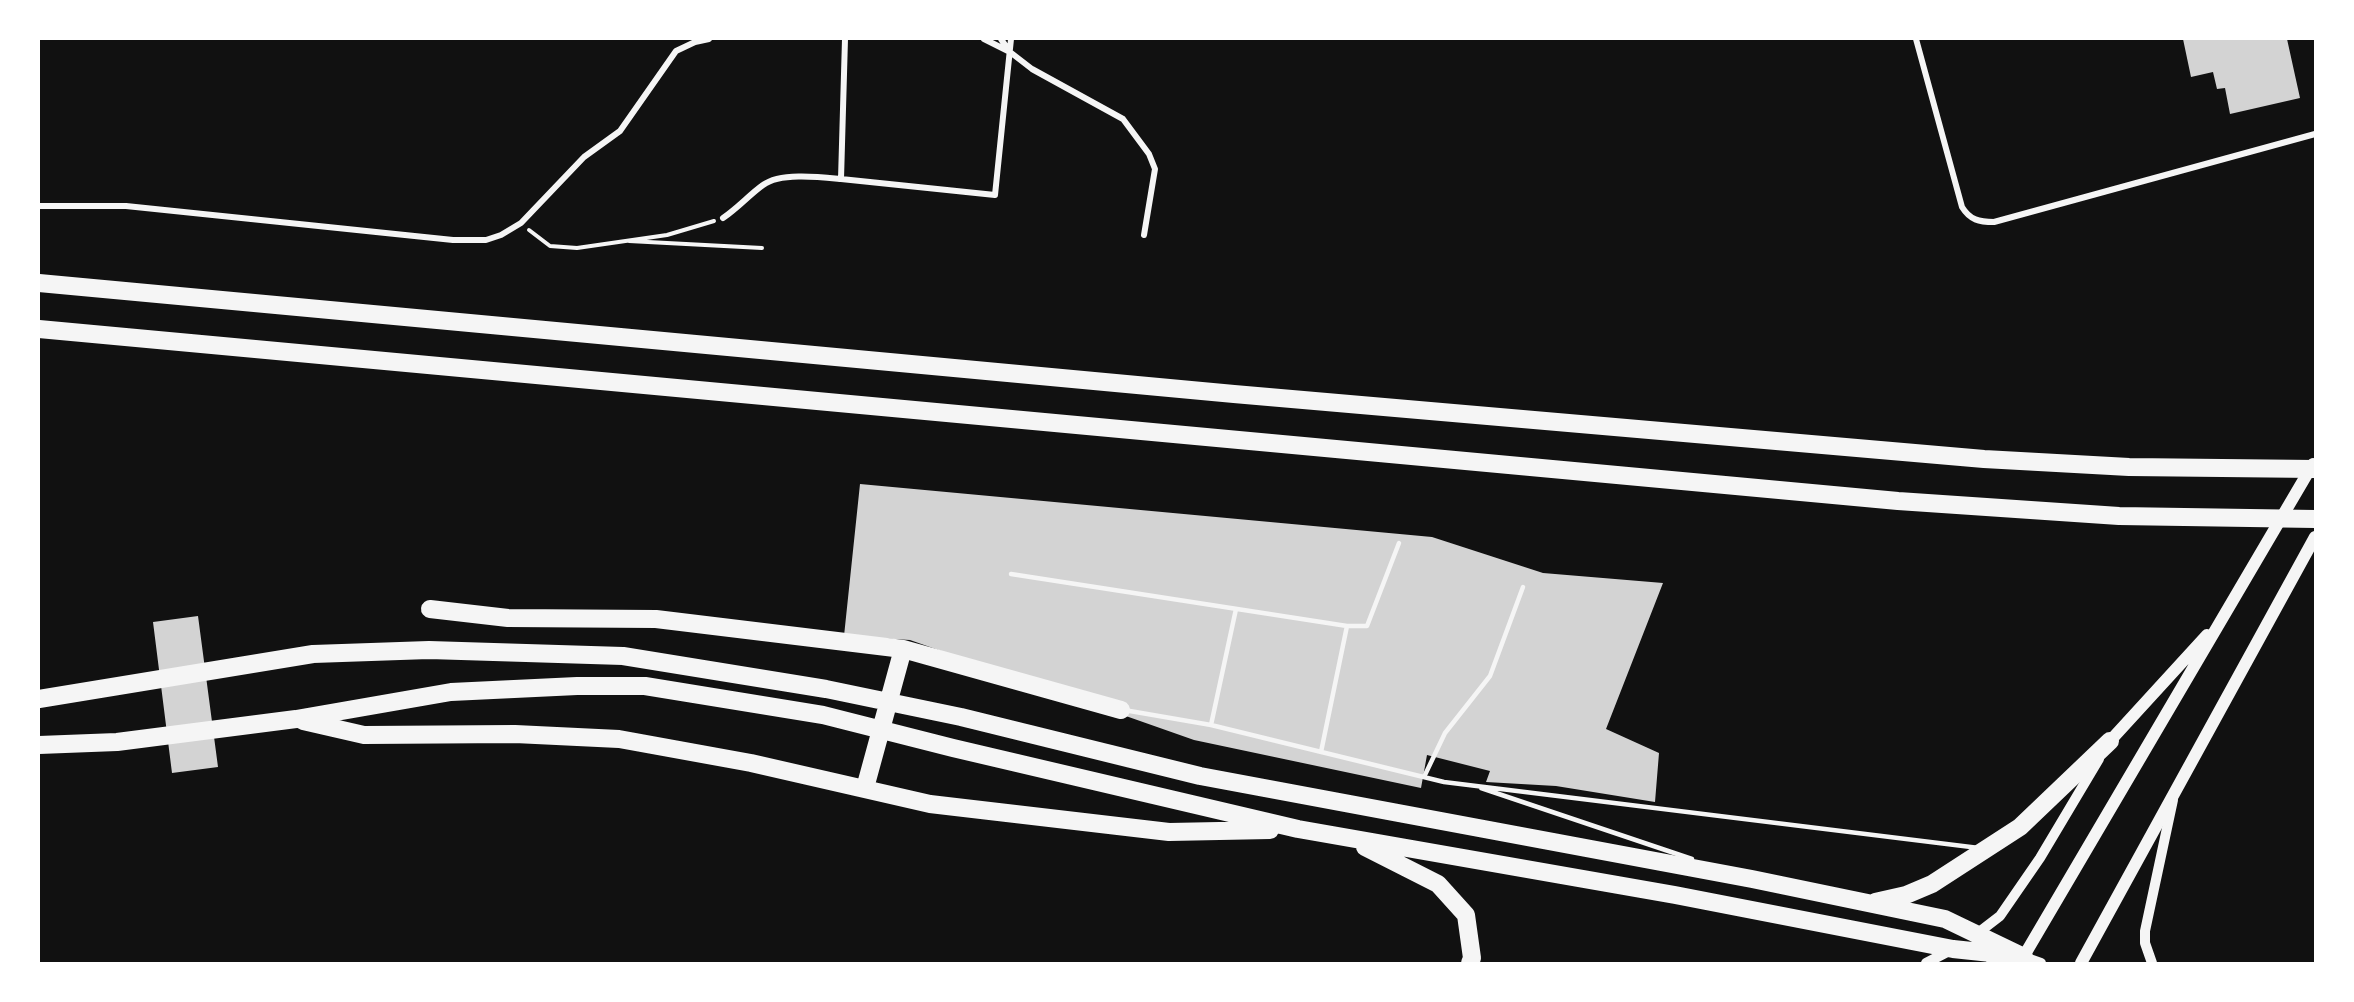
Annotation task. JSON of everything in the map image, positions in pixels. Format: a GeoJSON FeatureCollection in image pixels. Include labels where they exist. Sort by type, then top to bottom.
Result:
{"type":"FeatureCollection","features":[{"type":"Feature","properties":{"kind":"highway"},"geometry":{"type":"LineString","coordinates":[[39,283],[1245,395],[1984,459],[2151,468],[2315,469]]}},
{"type":"Feature","properties":{"kind":"highway"},"geometry":{"type":"LineString","coordinates":[[39,329],[1886,500],[2119,516],[2315,519]]}},
{"type":"Feature","properties":{"kind":"highway"},"geometry":{"type":"LineString","coordinates":[[430,609],[508,618],[656,619],[903,649],[1121,710]]}},
{"type":"Feature","properties":{"kind":"highway"},"geometry":{"type":"LineString","coordinates":[[865,788],[903,649]]}},
{"type":"Feature","properties":{"kind":"highway"},"geometry":{"type":"LineString","coordinates":[[45,697],[313,654],[397,650],[623,656],[826,690],[961,717],[1200,776],[1752,879],[1945,918],[2022,960]]}},
{"type":"Feature","properties":{"kind":"highway"},"geometry":{"type":"LineString","coordinates":[[39,745],[117,742],[296,719],[451,692],[578,686],[645,686],[823,715],[1298,829],[1674,894],[1953,950],[2022,960]]}},
{"type":"Feature","properties":{"kind":"highway"},"geometry":{"type":"LineString","coordinates":[[296,719],[364,735],[515,734],[619,739],[751,763],[930,804],[1169,832],[1298,829]]}},
{"type":"Feature","properties":{"kind":"highway"},"geometry":{"type":"LineString","coordinates":[[1870,903],[1906,895],[1932,884],[2020,827],[2110,741]]}},
{"type":"Feature","properties":{"kind":"highway"},"geometry":{"type":"LineString","coordinates":[[1347,838],[1438,884],[1466,915],[1472,958],[1470,963]]}},
{"type":"Feature","properties":{"kind":"main road"},"geometry":{"type":"LineString","coordinates":[[2022,960],[2315,460]]}},
{"type":"Feature","properties":{"kind":"main road"},"geometry":{"type":"LineString","coordinates":[[2081,963],[2315,537]]}},
{"type":"Feature","properties":{"kind":"main road"},"geometry":{"type":"LineString","coordinates":[[2110,741],[2223,616]]}},
{"type":"Feature","properties":{"kind":"street"},"geometry":{"type":"LineString","coordinates":[[39,206],[126,207],[453,240],[486,240],[501,235],[521,223],[584,157],[620,131],[676,51],[695,42],[709,39]]}},
{"type":"Feature","properties":{"kind":"street"},"geometry":{"type":"LineString","coordinates":[[842,179],[845,39]]}},
{"type":"Feature","properties":{"kind":"street"},"geometry":{"type":"LineString","coordinates":[[984,39],[1010,52],[1032,69],[1091,99],[1123,119],[1149,154],[1155,169],[1144,235]]}},
{"type":"Feature","properties":{"kind":"street"},"geometry":{"type":"LineString","coordinates":[[1001,39],[1010,52]]}},
{"type":"Feature","properties":{"kind":"street"},"geometry":{"type":"LineString","coordinates":[[723,218],[741,206],[765,183],[801,175],[995,195],[1011,39]]}},
{"type":"Feature","properties":{"kind":"street"},"geometry":{"type":"LineString","coordinates":[[1916,39],[1962,207],[1966,214],[1979,222],[1994,222],[2315,134]]}},
{"type":"Feature","properties":{"kind":"street"},"geometry":{"type":"LineString","coordinates":[[1926,963],[1953,950],[2000,916],[2040,858],[2110,741]]}},
{"type":"Feature","properties":{"kind":"street"},"geometry":{"type":"LineString","coordinates":[[2152,963],[2145,943],[2145,931],[2175,791]]}},
{"type":"Feature","properties":{"kind":"street"},"geometry":{"type":"LineString","coordinates":[[1991,963],[2022,960],[2041,963]]}},
{"type":"Feature","properties":{"kind":"lane"},"geometry":{"type":"LineString","coordinates":[[1011,574],[1347,626],[1367,626],[1399,543]]}},
{"type":"Feature","properties":{"kind":"lane"},"geometry":{"type":"LineString","coordinates":[[1424,777],[1445,733],[1490,676],[1523,587]]}},
{"type":"Feature","properties":{"kind":"lane"},"geometry":{"type":"LineString","coordinates":[[1211,725],[1236,609]]}},
{"type":"Feature","properties":{"kind":"lane"},"geometry":{"type":"LineString","coordinates":[[1321,752],[1347,626]]}},
{"type":"Feature","properties":{"kind":"lane"},"geometry":{"type":"LineString","coordinates":[[1121,710],[1211,725],[1444,782],[1987,849]]}},
{"type":"Feature","properties":{"kind":"lane"},"geometry":{"type":"LineString","coordinates":[[1473,785],[1696,861]]}},
{"type":"Feature","properties":{"kind":"lane"},"geometry":{"type":"LineString","coordinates":[[1707,864],[1752,879]]}},
{"type":"Feature","properties":{"kind":"path"},"geometry":{"type":"LineString","coordinates":[[521,223],[534,236],[550,246],[577,248],[667,235],[723,218]]}},
{"type":"Feature","properties":{"kind":"path"},"geometry":{"type":"LineString","coordinates":[[616,241],[762,248]]}},
{"type":"Feature","properties":{"kind":"building"},"geometry":{"type":"Polygon","coordinates":[[[2183,39],[2287,39],[2300,98],[2230,114],[2225,88],[2217,89],[2213,72],[2191,77],[2183,39]]]}},
{"type":"Feature","properties":{"kind":"building"},"geometry":{"type":"Polygon","coordinates":[[[860,484],[1432,537],[1543,573],[1663,583],[1606,729],[1659,753],[1655,802],[1556,786],[1486,782],[1490,771],[1427,755],[1421,788],[1194,740],[910,640],[844,636],[860,484]]]}},
{"type":"Feature","properties":{"kind":"building"},"geometry":{"type":"Polygon","coordinates":[[[198,616],[218,767],[172,773],[153,622],[198,616]]]}}]}
